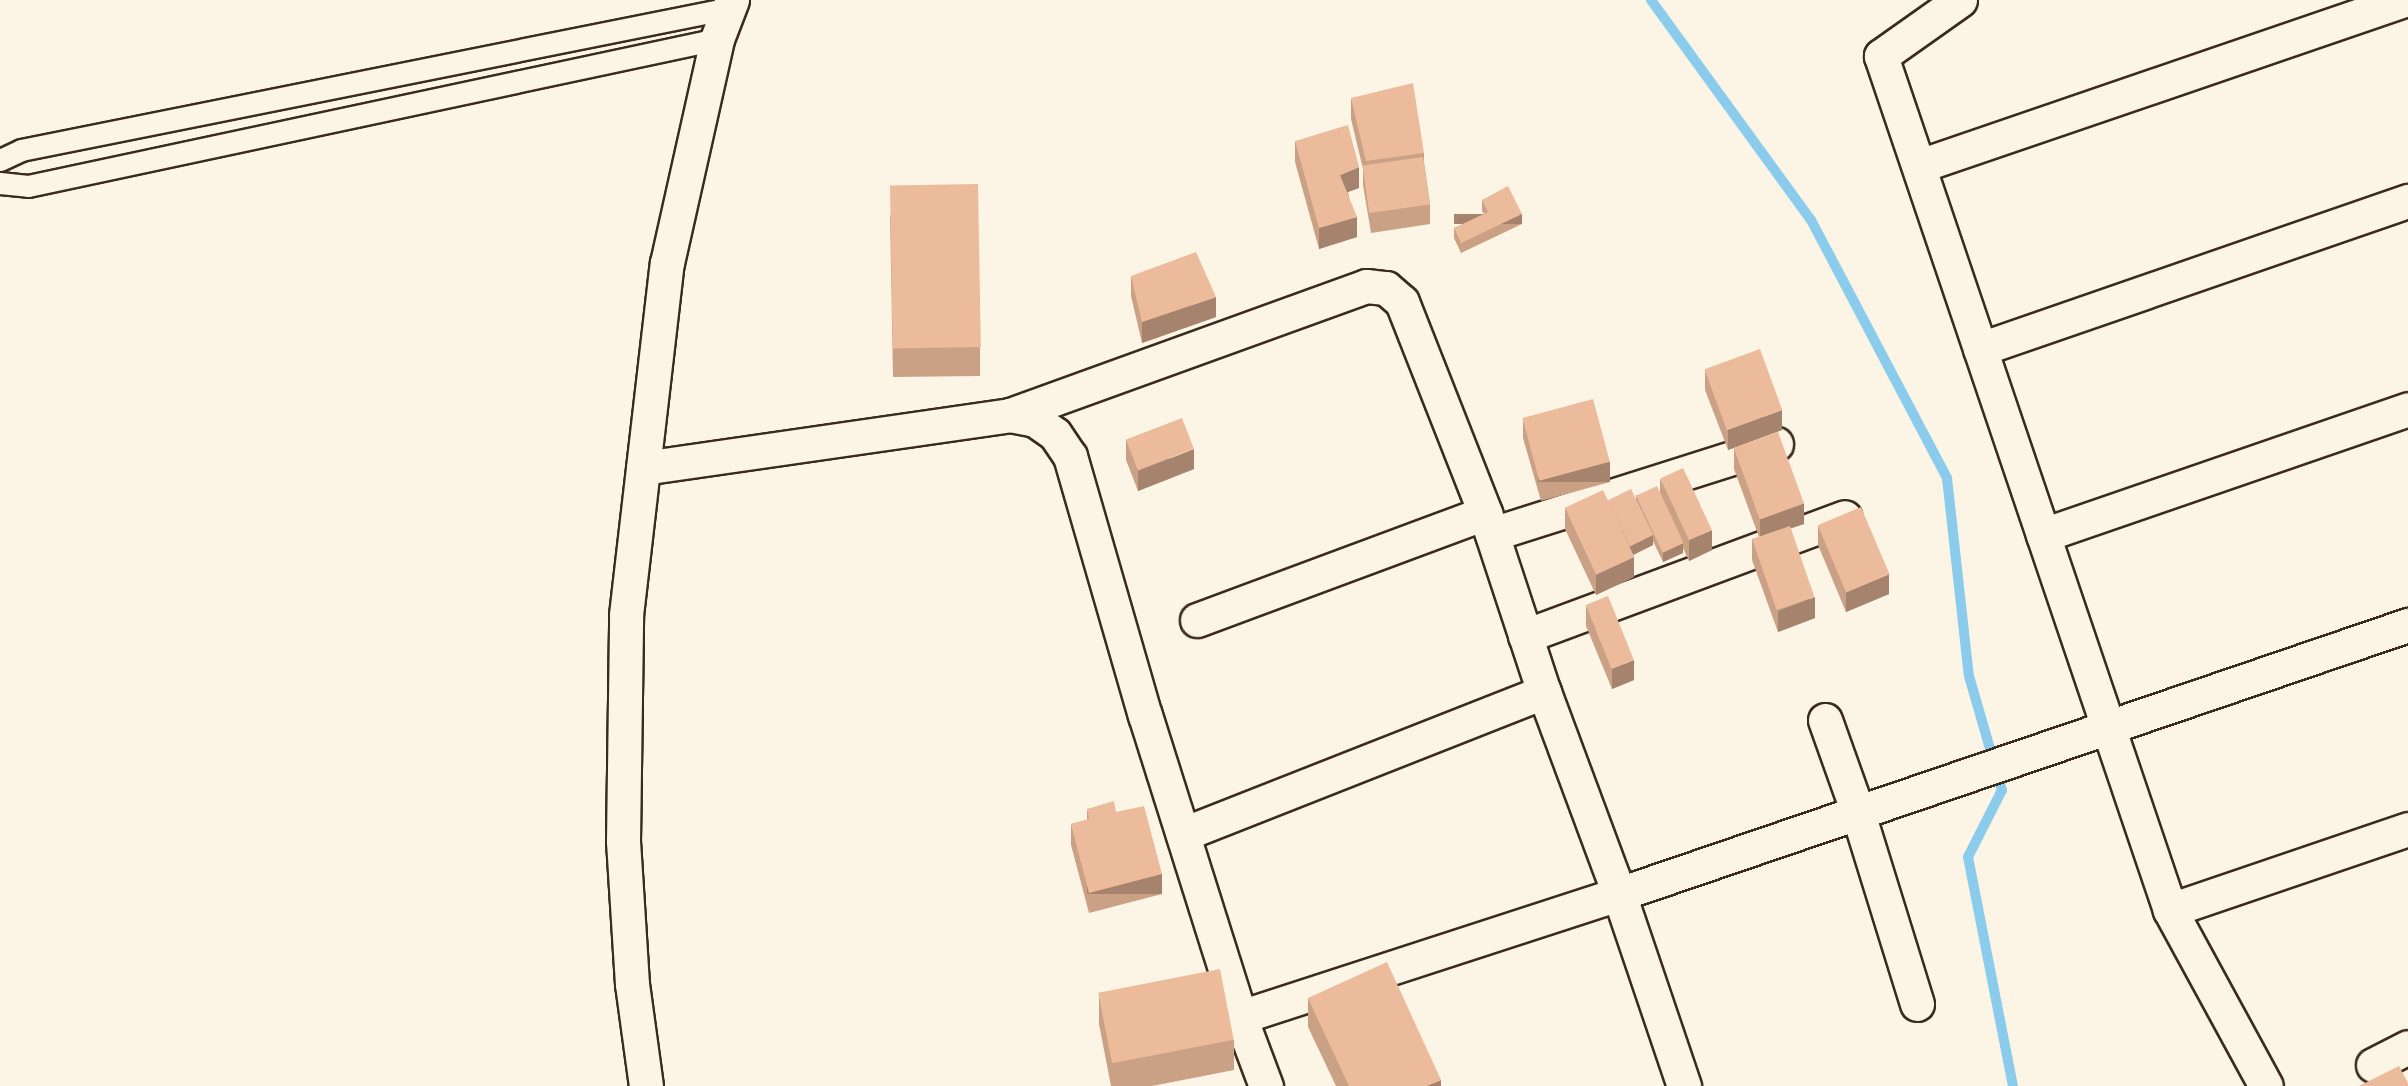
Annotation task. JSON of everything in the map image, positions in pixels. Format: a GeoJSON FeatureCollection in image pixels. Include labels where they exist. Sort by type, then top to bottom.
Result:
{"type":"FeatureCollection","features":[{"type":"Feature","properties":{"kind":"street"},"geometry":{"type":"LineString","coordinates":[[1960,0],[1881,56],[2170,910],[2266,1086]]}},
{"type":"Feature","properties":{"kind":"street"},"geometry":{"type":"LineString","coordinates":[[1919,166],[2404,0]]}},
{"type":"Feature","properties":{"kind":"street"},"geometry":{"type":"LineString","coordinates":[[646,1086],[632,984],[623,841],[626,615],[667,263],[717,39],[731,4]]}},
{"type":"Feature","properties":{"kind":"street"},"geometry":{"type":"LineString","coordinates":[[1980,349],[2408,201]]}},
{"type":"Feature","properties":{"kind":"street"},"geometry":{"type":"LineString","coordinates":[[643,468],[1010,415],[1366,286],[1386,288],[1402,302],[1489,523],[1544,692],[1619,894],[1684,1086]]}},
{"type":"Feature","properties":{"kind":"street"},"geometry":{"type":"LineString","coordinates":[[2043,535],[2408,409]]}},
{"type":"Feature","properties":{"kind":"street"},"geometry":{"type":"LineString","coordinates":[[1010,415],[1035,420],[1055,434],[1070,456],[1183,834],[1240,1017],[1266,1086]]}},
{"type":"Feature","properties":{"kind":"street"},"geometry":{"type":"LineString","coordinates":[[1197,620],[1489,523],[1778,443]]}},
{"type":"Feature","properties":{"kind":"street"},"geometry":{"type":"LineString","coordinates":[[1526,636],[1845,518]]}},
{"type":"Feature","properties":{"kind":"street"},"geometry":{"type":"LineString","coordinates":[[1240,1017],[1619,894],[1857,810],[2408,625]]}},
{"type":"Feature","properties":{"kind":"street"},"geometry":{"type":"LineString","coordinates":[[1183,834],[1544,692]]}},
{"type":"Feature","properties":{"kind":"street"},"geometry":{"type":"LineString","coordinates":[[1825,720],[1857,810],[1917,1004]]}},
{"type":"Feature","properties":{"kind":"street"},"geometry":{"type":"LineString","coordinates":[[2170,910],[2408,829]]}},
{"type":"Feature","properties":{"kind":"street"},"geometry":{"type":"LineString","coordinates":[[2373,1065],[2408,1047]]}},
{"type":"Feature","properties":{"kind":"lane"},"geometry":{"type":"LineString","coordinates":[[0,160],[21,150],[731,4]]}},
{"type":"Feature","properties":{"kind":"lane"},"geometry":{"type":"LineString","coordinates":[[0,183],[28,186],[717,39]]}},
{"type":"Feature","properties":{"kind":"building"},"geometry":{"type":"Polygon","coordinates":[[[1413,83],[1424,153],[1366,161],[1351,98],[1413,83]]]}},
{"type":"Feature","properties":{"kind":"building"},"geometry":{"type":"Polygon","coordinates":[[[1348,125],[1359,167],[1340,175],[1357,217],[1319,228],[1295,141],[1348,125]]]}},
{"type":"Feature","properties":{"kind":"building"},"geometry":{"type":"Polygon","coordinates":[[[1423,157],[1430,205],[1369,213],[1363,165],[1423,157]]]}},
{"type":"Feature","properties":{"kind":"building"},"geometry":{"type":"Polygon","coordinates":[[[978,184],[981,347],[893,349],[890,186],[978,184]]]}},
{"type":"Feature","properties":{"kind":"building"},"geometry":{"type":"Polygon","coordinates":[[[1508,186],[1522,214],[1461,243],[1454,228],[1488,212],[1482,200],[1508,186]]]}},
{"type":"Feature","properties":{"kind":"building"},"geometry":{"type":"Polygon","coordinates":[[[1196,252],[1216,297],[1142,322],[1131,276],[1196,252]]]}},
{"type":"Feature","properties":{"kind":"building"},"geometry":{"type":"Polygon","coordinates":[[[1760,349],[1782,410],[1727,430],[1705,369],[1760,349]]]}},
{"type":"Feature","properties":{"kind":"building"},"geometry":{"type":"Polygon","coordinates":[[[1593,399],[1610,462],[1539,481],[1522,418],[1593,399]]]}},
{"type":"Feature","properties":{"kind":"building"},"geometry":{"type":"Polygon","coordinates":[[[1182,418],[1194,449],[1138,470],[1126,440],[1182,418]]]}},
{"type":"Feature","properties":{"kind":"building"},"geometry":{"type":"Polygon","coordinates":[[[1778,432],[1804,503],[1760,519],[1734,448],[1778,432]]]}},
{"type":"Feature","properties":{"kind":"building"},"geometry":{"type":"Polygon","coordinates":[[[1683,468],[1712,530],[1689,540],[1660,479],[1683,468]]]}},
{"type":"Feature","properties":{"kind":"building"},"geometry":{"type":"Polygon","coordinates":[[[1657,486],[1684,543],[1663,553],[1636,496],[1657,486]]]}},
{"type":"Feature","properties":{"kind":"building"},"geometry":{"type":"Polygon","coordinates":[[[1631,489],[1653,535],[1630,546],[1608,500],[1631,489]]]}},
{"type":"Feature","properties":{"kind":"building"},"geometry":{"type":"Polygon","coordinates":[[[1603,490],[1634,557],[1596,575],[1565,508],[1603,490]]]}},
{"type":"Feature","properties":{"kind":"building"},"geometry":{"type":"Polygon","coordinates":[[[1861,507],[1890,574],[1846,593],[1818,525],[1861,507]]]}},
{"type":"Feature","properties":{"kind":"building"},"geometry":{"type":"Polygon","coordinates":[[[1790,526],[1814,597],[1777,610],[1752,539],[1790,526]]]}},
{"type":"Feature","properties":{"kind":"building"},"geometry":{"type":"Polygon","coordinates":[[[1608,596],[1634,660],[1612,669],[1586,605],[1608,596]]]}},
{"type":"Feature","properties":{"kind":"building"},"geometry":{"type":"Polygon","coordinates":[[[1114,801],[1116,812],[1144,806],[1162,874],[1089,893],[1071,824],[1089,819],[1087,809],[1114,801]]]}},
{"type":"Feature","properties":{"kind":"building"},"geometry":{"type":"Polygon","coordinates":[[[1387,962],[1441,1080],[1427,1086],[1349,1086],[1308,998],[1387,962]]]}},
{"type":"Feature","properties":{"kind":"building"},"geometry":{"type":"Polygon","coordinates":[[[1220,969],[1234,1040],[1112,1063],[1098,993],[1220,969]]]}},
{"type":"Feature","properties":{"kind":"building"},"geometry":{"type":"Polygon","coordinates":[[[2399,1066],[2408,1086],[2359,1086],[2399,1066]]]}},
{"type":"Feature","properties":{"kind":"waterway"},"geometry":{"type":"LineString","coordinates":[[1651,0],[1811,220],[1947,478],[1969,676],[2002,790],[1968,857],[2013,1086]]}}]}
